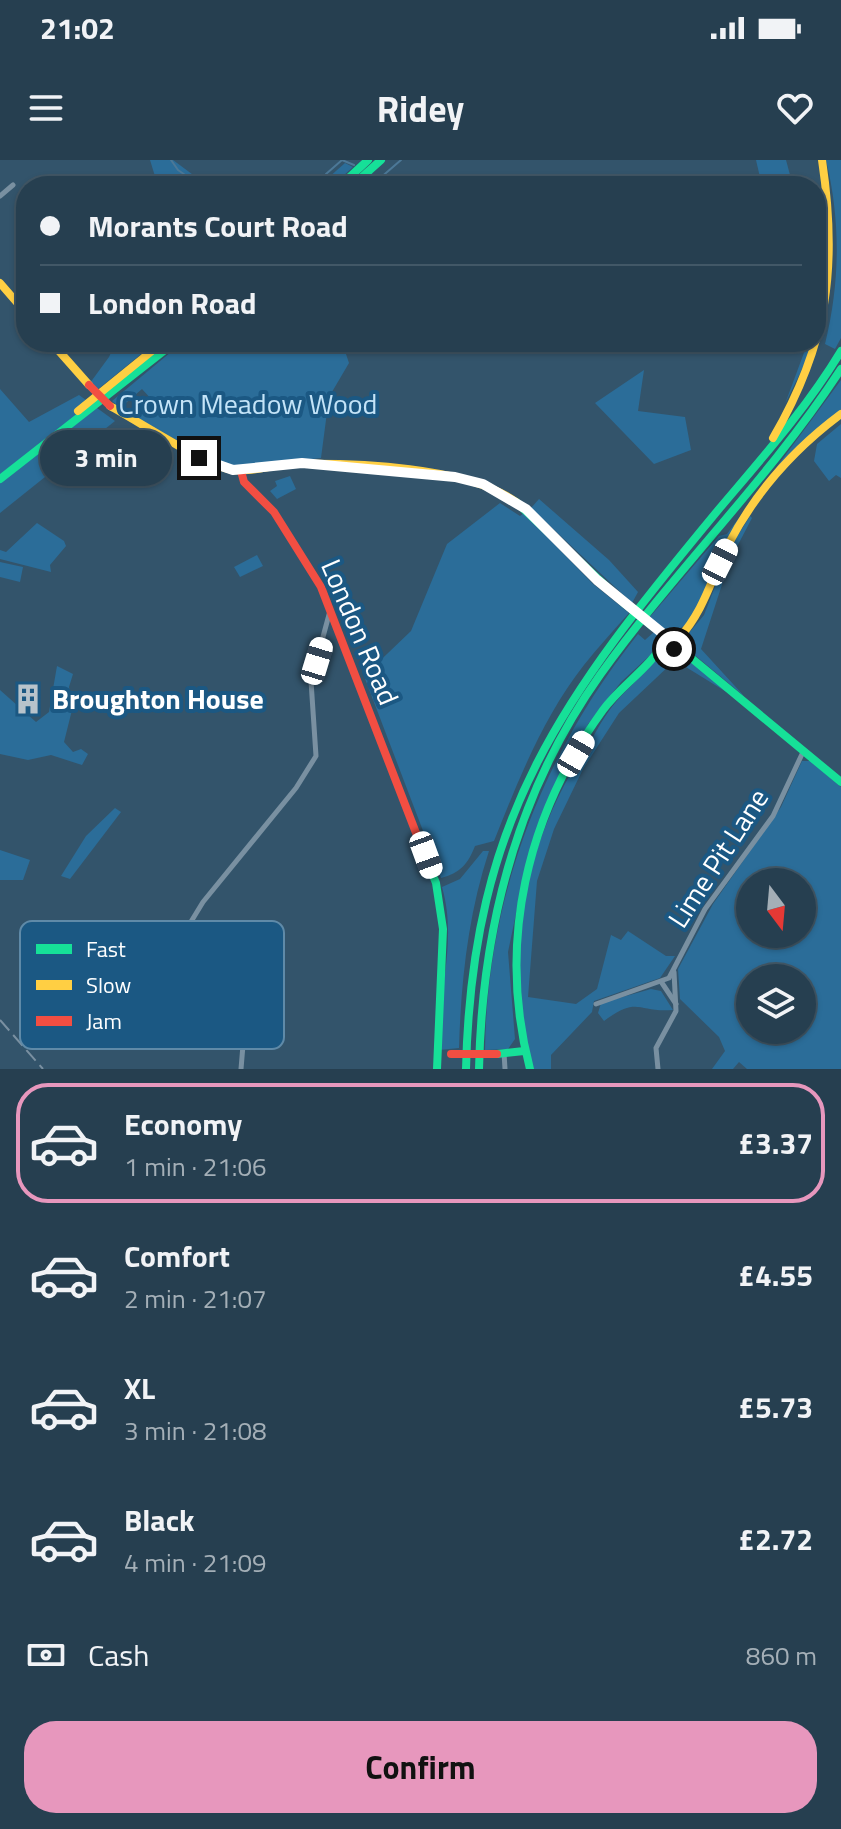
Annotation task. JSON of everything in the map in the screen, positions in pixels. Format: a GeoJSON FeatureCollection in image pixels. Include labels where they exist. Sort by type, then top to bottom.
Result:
{"type":"FeatureCollection","features":[{"type":"Feature","properties":{"kind":"main road"},"geometry":{"type":"LineString","coordinates":[[351,176],[368,160]]}},
{"type":"Feature","properties":{"kind":"main road"},"geometry":{"type":"LineString","coordinates":[[363,176],[381,160]]}},
{"type":"Feature","properties":{"kind":"main road"},"geometry":{"type":"LineString","coordinates":[[826,187],[834,242],[826,323]]}},
{"type":"Feature","properties":{"kind":"main road"},"geometry":{"type":"LineString","coordinates":[[0,283],[16,302]]}},
{"type":"Feature","properties":{"kind":"main road"},"geometry":{"type":"LineString","coordinates":[[466,1069],[471,976],[485,897],[505,831],[531,768],[591,670],[807,405],[841,351]]}},
{"type":"Feature","properties":{"kind":"main road"},"geometry":{"type":"LineString","coordinates":[[63,352],[110,406],[209,463],[241,471],[302,463],[455,477],[483,484],[526,509],[666,640],[714,673],[841,782]]}},
{"type":"Feature","properties":{"kind":"main road"},"geometry":{"type":"LineString","coordinates":[[0,471],[150,352]]}},
{"type":"Feature","properties":{"kind":"main road"},"geometry":{"type":"LineString","coordinates":[[0,479],[162,352]]}},
{"type":"Feature","properties":{"kind":"main road"},"geometry":{"type":"LineString","coordinates":[[757,464],[810,377],[817,352]]}},
{"type":"Feature","properties":{"kind":"main road"},"geometry":{"type":"LineString","coordinates":[[479,1069],[482,988],[495,910],[520,824],[549,759],[609,662],[799,430],[841,369]]}},
{"type":"Feature","properties":{"kind":"main road"},"geometry":{"type":"LineString","coordinates":[[656,655],[676,645],[699,615],[725,552],[756,503],[806,444],[841,414]]}},
{"type":"Feature","properties":{"kind":"main road","name":"London Road"},"geometry":{"type":"LineString","coordinates":[[241,471],[244,482],[274,512],[313,572],[442,900],[444,930],[437,1069]]}},
{"type":"Feature","properties":{"kind":"main road"},"geometry":{"type":"LineString","coordinates":[[530,1069],[513,995],[513,944],[532,859],[562,783],[593,724],[620,689],[673,634],[676,645]]}},
{"type":"Feature","properties":{"kind":"main road"},"geometry":{"type":"LineString","coordinates":[[436,1055],[524,1051]]}},
{"type":"Feature","properties":{"kind":"street"},"geometry":{"type":"LineString","coordinates":[[0,196],[13,185]]}},
{"type":"Feature","properties":{"kind":"street"},"geometry":{"type":"LineString","coordinates":[[191,921],[203,902],[296,788],[316,756],[311,681],[330,611]]}},
{"type":"Feature","properties":{"kind":"street","name":"Lime Pit Lane"},"geometry":{"type":"LineString","coordinates":[[662,983],[673,971],[705,909],[773,816],[803,752]]}},
{"type":"Feature","properties":{"kind":"street"},"geometry":{"type":"LineString","coordinates":[[658,1069],[656,1048],[670,1027],[676,1004],[673,971]]}},
{"type":"Feature","properties":{"kind":"street"},"geometry":{"type":"LineString","coordinates":[[596,1004],[662,983],[676,1004]]}},
{"type":"Feature","properties":{"kind":"street"},"geometry":{"type":"LineString","coordinates":[[241,1069],[243,1049]]}},
{"type":"Feature","properties":{"kind":"street"},"geometry":{"type":"LineString","coordinates":[[500,1054],[505,1069]]}},
{"type":"Feature","properties":{"kind":"green space"},"geometry":{"type":"Polygon","coordinates":[[[150,160],[173,160],[195,176],[155,176],[150,160]]]}},
{"type":"Feature","properties":{"kind":"green space"},"geometry":{"type":"Polygon","coordinates":[[[756,160],[786,160],[790,176],[760,176],[756,160]]]}},
{"type":"Feature","properties":{"kind":"green space"},"geometry":{"type":"Polygon","coordinates":[[[826,160],[841,160],[841,338],[835,349],[826,344],[834,298],[837,252],[826,160]]]}},
{"type":"Feature","properties":{"kind":"green space"},"geometry":{"type":"Polygon","coordinates":[[[345,163],[353,167],[343,176],[330,176],[345,163]]]}},
{"type":"Feature","properties":{"kind":"green space"},"geometry":{"type":"Polygon","coordinates":[[[111,352],[144,352],[97,390],[90,383],[111,352]]]}},
{"type":"Feature","properties":{"kind":"green space","name":"Crown Meadow Wood"},"geometry":{"type":"Polygon","coordinates":[[[171,352],[345,352],[349,363],[329,397],[321,458],[237,467],[220,463],[137,419],[153,401],[142,389],[120,408],[112,401],[171,352]]]}},
{"type":"Feature","properties":{"kind":"green space"},"geometry":{"type":"Polygon","coordinates":[[[804,352],[811,352],[785,404],[804,352]]]}},
{"type":"Feature","properties":{"kind":"green space"},"geometry":{"type":"Polygon","coordinates":[[[644,370],[638,411],[685,417],[691,450],[654,464],[595,403],[644,370]]]}},
{"type":"Feature","properties":{"kind":"green space"},"geometry":{"type":"Polygon","coordinates":[[[841,380],[841,409],[746,511],[688,624],[676,630],[662,628],[649,618],[719,536],[727,534],[841,380]]]}},
{"type":"Feature","properties":{"kind":"green space"},"geometry":{"type":"Polygon","coordinates":[[[0,389],[29,422],[79,395],[115,421],[0,513],[0,389]]]}},
{"type":"Feature","properties":{"kind":"green space"},"geometry":{"type":"Polygon","coordinates":[[[841,424],[841,478],[836,475],[829,481],[814,461],[817,444],[841,424]]]}},
{"type":"Feature","properties":{"kind":"green space"},"geometry":{"type":"Polygon","coordinates":[[[290,476],[296,489],[277,499],[270,491],[277,486],[275,481],[290,476]]]}},
{"type":"Feature","properties":{"kind":"green space"},"geometry":{"type":"Polygon","coordinates":[[[539,499],[609,560],[638,592],[632,603],[531,508],[539,499]]]}},
{"type":"Feature","properties":{"kind":"green space"},"geometry":{"type":"Polygon","coordinates":[[[500,503],[520,516],[524,513],[593,584],[629,613],[584,665],[556,706],[522,773],[494,841],[475,846],[462,867],[441,878],[364,676],[411,631],[447,544],[500,503]]]}},
{"type":"Feature","properties":{"kind":"green space"},"geometry":{"type":"Polygon","coordinates":[[[750,516],[752,518],[730,560],[701,649],[744,696],[685,647],[684,639],[704,615],[730,548],[750,516]]]}},
{"type":"Feature","properties":{"kind":"green space"},"geometry":{"type":"Polygon","coordinates":[[[37,523],[64,541],[66,546],[50,565],[51,572],[0,559],[0,550],[6,552],[37,523]]]}},
{"type":"Feature","properties":{"kind":"green space"},"geometry":{"type":"Polygon","coordinates":[[[257,555],[263,566],[240,577],[234,567],[257,555]]]}},
{"type":"Feature","properties":{"kind":"green space"},"geometry":{"type":"Polygon","coordinates":[[[0,562],[23,567],[20,582],[0,577],[0,562]]]}},
{"type":"Feature","properties":{"kind":"green space"},"geometry":{"type":"Polygon","coordinates":[[[654,632],[660,637],[660,646],[621,682],[588,724],[526,866],[508,952],[515,1039],[508,1049],[485,1050],[488,993],[496,937],[509,882],[548,777],[604,680],[638,634],[645,640],[654,632]]]}},
{"type":"Feature","properties":{"kind":"green space"},"geometry":{"type":"Polygon","coordinates":[[[672,653],[685,656],[741,701],[681,664],[672,663],[619,713],[583,769],[554,829],[537,881],[528,997],[576,1004],[597,989],[611,935],[621,940],[628,931],[666,956],[675,956],[660,978],[594,1001],[592,1012],[551,1055],[551,1069],[534,1069],[523,1032],[518,992],[518,951],[532,868],[545,828],[561,791],[607,713],[649,667],[672,653]]]}},
{"type":"Feature","properties":{"kind":"green space"},"geometry":{"type":"Polygon","coordinates":[[[57,666],[73,674],[69,687],[73,706],[64,742],[73,752],[81,749],[88,754],[82,765],[51,755],[28,760],[0,754],[0,690],[36,722],[49,712],[57,666]]]}},
{"type":"Feature","properties":{"kind":"green space"},"geometry":{"type":"Polygon","coordinates":[[[802,761],[811,761],[841,787],[841,1069],[747,1069],[739,1062],[733,1069],[712,1069],[725,1051],[719,1037],[680,999],[678,969],[713,904],[736,871],[736,948],[816,948],[816,868],[738,868],[781,807],[802,761]]]}},
{"type":"Feature","properties":{"kind":"green space"},"geometry":{"type":"Polygon","coordinates":[[[115,808],[121,812],[70,879],[61,876],[86,836],[115,808]]]}},
{"type":"Feature","properties":{"kind":"green space"},"geometry":{"type":"Polygon","coordinates":[[[0,850],[30,860],[23,880],[0,880],[0,850]]]}},
{"type":"Feature","properties":{"kind":"green space"},"geometry":{"type":"Polygon","coordinates":[[[483,851],[489,851],[467,948],[459,1048],[439,1050],[448,948],[442,887],[460,879],[483,851]]]}},
{"type":"Feature","properties":{"kind":"green space"},"geometry":{"type":"Polygon","coordinates":[[[651,989],[661,991],[673,1010],[632,1007],[604,1021],[598,1013],[601,1003],[651,989]]]}},
{"type":"Feature","properties":{"kind":"waterway"},"geometry":{"type":"LineString","coordinates":[[171,160],[187,176]]}},
{"type":"Feature","properties":{"kind":"waterway"},"geometry":{"type":"LineString","coordinates":[[326,174],[342,160],[354,165]]}},
{"type":"Feature","properties":{"kind":"waterway"},"geometry":{"type":"LineString","coordinates":[[382,176],[401,160]]}},
{"type":"Feature","properties":{"kind":"railway"},"geometry":{"type":"LineString","coordinates":[[0,1020],[20,1043]]}},
{"type":"Feature","properties":{"kind":"railway"},"geometry":{"type":"LineString","coordinates":[[25,1049],[43,1069]]}},
{"type":"Feature","properties":{"kind":"traffic: fast"},"geometry":{"type":"LineString","coordinates":[[351,176],[368,160]]}},
{"type":"Feature","properties":{"kind":"traffic: fast"},"geometry":{"type":"LineString","coordinates":[[363,176],[381,160]]}},
{"type":"Feature","properties":{"kind":"traffic: fast"},"geometry":{"type":"LineString","coordinates":[[466,1069],[472,980],[486,901],[508,829],[537,764],[572,701],[615,640],[798,413],[841,351]]}},
{"type":"Feature","properties":{"kind":"traffic: fast"},"geometry":{"type":"LineString","coordinates":[[0,479],[162,352]]}},
{"type":"Feature","properties":{"kind":"traffic: fast"},"geometry":{"type":"LineString","coordinates":[[479,1069],[482,1016],[497,912],[526,813],[546,766],[600,675],[784,448],[841,369]]}},
{"type":"Feature","properties":{"kind":"traffic: fast"},"geometry":{"type":"LineString","coordinates":[[516,502],[625,604]]}},
{"type":"Feature","properties":{"kind":"traffic: fast"},"geometry":{"type":"LineString","coordinates":[[625,604],[653,627]]}},
{"type":"Feature","properties":{"kind":"traffic: fast"},"geometry":{"type":"LineString","coordinates":[[656,655],[679,645],[677,636],[667,637]]}},
{"type":"Feature","properties":{"kind":"traffic: fast"},"geometry":{"type":"LineString","coordinates":[[530,1069],[521,1022],[517,975],[518,928],[525,882],[537,837],[554,793],[576,751],[603,710],[661,648],[667,637]]}},
{"type":"Feature","properties":{"kind":"traffic: fast"},"geometry":{"type":"LineString","coordinates":[[678,647],[841,782]]}},
{"type":"Feature","properties":{"kind":"traffic: fast"},"geometry":{"type":"LineString","coordinates":[[423,851],[436,883],[443,929],[437,1069]]}},
{"type":"Feature","properties":{"kind":"traffic: fast"},"geometry":{"type":"LineString","coordinates":[[497,1054],[524,1051]]}},
{"type":"Feature","properties":{"kind":"traffic: slow"},"geometry":{"type":"LineString","coordinates":[[822,160],[824,176]]}},
{"type":"Feature","properties":{"kind":"traffic: slow"},"geometry":{"type":"LineString","coordinates":[[826,191],[829,235],[826,287]]}},
{"type":"Feature","properties":{"kind":"traffic: slow"},"geometry":{"type":"LineString","coordinates":[[0,283],[16,301]]}},
{"type":"Feature","properties":{"kind":"traffic: slow"},"geometry":{"type":"LineString","coordinates":[[60,352],[89,385]]}},
{"type":"Feature","properties":{"kind":"traffic: slow"},"geometry":{"type":"LineString","coordinates":[[78,411],[151,352]]}},
{"type":"Feature","properties":{"kind":"traffic: slow"},"geometry":{"type":"LineString","coordinates":[[773,438],[792,403],[812,352]]}},
{"type":"Feature","properties":{"kind":"traffic: slow"},"geometry":{"type":"LineString","coordinates":[[110,406],[187,451],[228,469],[245,470],[287,464],[410,469],[469,481],[516,502]]}},
{"type":"Feature","properties":{"kind":"traffic: slow"},"geometry":{"type":"LineString","coordinates":[[679,638],[701,605],[728,545],[763,490],[807,442],[841,414]]}},
{"type":"Feature","properties":{"kind":"traffic: jam"},"geometry":{"type":"LineString","coordinates":[[89,385],[110,406]]}},
{"type":"Feature","properties":{"kind":"traffic: jam"},"geometry":{"type":"LineString","coordinates":[[241,471],[244,482],[274,512],[321,587],[423,851]]}},
{"type":"Feature","properties":{"kind":"traffic: jam"},"geometry":{"type":"LineString","coordinates":[[451,1054],[497,1054]]}},
{"type":"Feature","properties":{"kind":"place","name":"Broughton House"},"geometry":{"type":"Point","coordinates":[28,699]}},
{"type":"Feature","properties":{"kind":"route"},"geometry":{"type":"LineString","coordinates":[[199,458],[217,467],[241,471],[302,463],[455,477],[483,484],[507,495],[526,509],[597,580],[667,637],[666,646],[674,649]]}}]}
